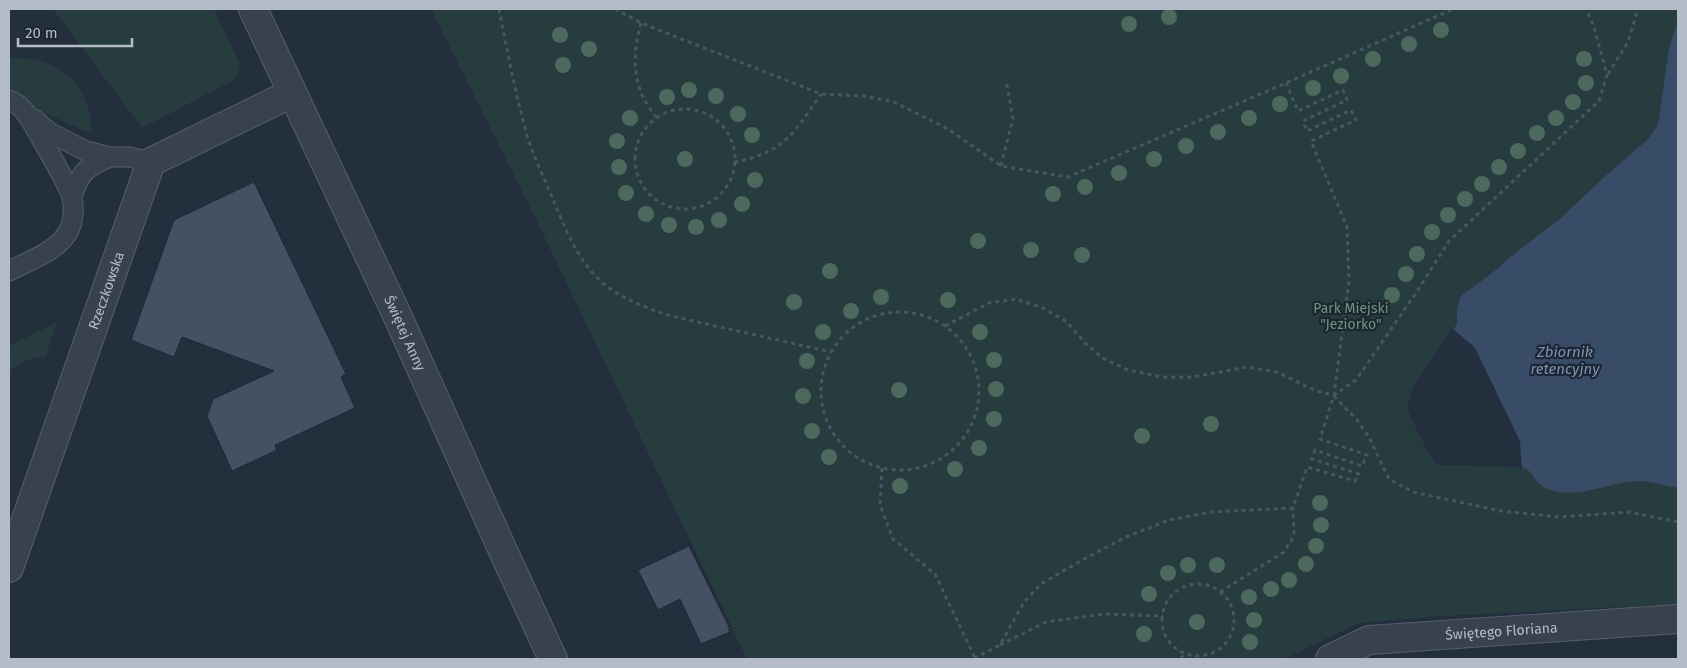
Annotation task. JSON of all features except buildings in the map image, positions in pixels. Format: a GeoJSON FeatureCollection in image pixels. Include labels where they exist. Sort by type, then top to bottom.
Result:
{"type":"FeatureCollection","features":[{"type":"Feature","properties":{"kind":"street","name":"Świętej Anny"},"geometry":{"type":"LineString","coordinates":[[253,9],[397,315],[553,659]]}},
{"type":"Feature","properties":{"kind":"street"},"geometry":{"type":"LineString","coordinates":[[151,162],[292,93]]}},
{"type":"Feature","properties":{"kind":"street","name":"Rzeczkowska"},"geometry":{"type":"LineString","coordinates":[[9,568],[151,162]]}},
{"type":"Feature","properties":{"kind":"street","name":"Świętego Floriana"},"geometry":{"type":"LineString","coordinates":[[1330,659],[1369,640],[1678,619]]}},
{"type":"Feature","properties":{"kind":"lane"},"geometry":{"type":"LineString","coordinates":[[9,100],[49,132],[86,151],[151,162]]}},
{"type":"Feature","properties":{"kind":"lane"},"geometry":{"type":"LineString","coordinates":[[25,112],[72,196]]}},
{"type":"Feature","properties":{"kind":"lane"},"geometry":{"type":"LineString","coordinates":[[9,272],[49,251],[61,241],[69,228],[73,213],[72,196],[79,178],[91,165],[110,156]]}},
{"type":"Feature","properties":{"kind":"path"},"geometry":{"type":"LineString","coordinates":[[499,9],[526,133],[566,232],[591,271],[608,287],[628,300],[649,309],[671,316],[831,352]]}},
{"type":"Feature","properties":{"kind":"path"},"geometry":{"type":"LineString","coordinates":[[615,9],[640,23],[821,94],[863,96],[894,102],[948,129],[1001,166],[1068,177],[1286,83],[1444,11],[1453,9]]}},
{"type":"Feature","properties":{"kind":"path"},"geometry":{"type":"LineString","coordinates":[[1586,9],[1594,27],[1607,75]]}},
{"type":"Feature","properties":{"kind":"path"},"geometry":{"type":"LineString","coordinates":[[1334,395],[1356,380],[1449,241],[1599,101],[1607,75],[1628,42],[1637,12],[1640,9]]}},
{"type":"Feature","properties":{"kind":"path"},"geometry":{"type":"LineString","coordinates":[[640,23],[636,42],[635,70],[643,97],[656,117]]}},
{"type":"Feature","properties":{"kind":"path"},"geometry":{"type":"LineString","coordinates":[[1001,166],[1013,119],[1006,80]]}},
{"type":"Feature","properties":{"kind":"path"},"geometry":{"type":"LineString","coordinates":[[1220,592],[1284,552],[1294,536],[1293,508],[1307,467],[1355,481],[1359,474],[1312,459],[1315,450],[1362,466],[1366,456],[1320,439],[1334,395],[1349,281],[1347,226],[1311,141],[1356,120],[1351,110],[1307,130],[1303,121],[1348,100],[1343,90],[1298,111],[1286,83]]}},
{"type":"Feature","properties":{"kind":"path"},"geometry":{"type":"LineString","coordinates":[[734,162],[754,158],[772,151],[800,125],[821,94]]}},
{"type":"Feature","properties":{"kind":"path"},"geometry":{"type":"LineString","coordinates":[[689,108],[706,113],[720,123],[730,138],[735,154],[734,172],[726,187],[714,200],[698,207],[681,208],[664,204],[650,194],[640,180],[635,163],[636,146],[644,130],[656,117],[672,110],[689,108]]}},
{"type":"Feature","properties":{"kind":"path"},"geometry":{"type":"LineString","coordinates":[[945,326],[989,303],[1016,299],[1043,308],[1066,322],[1085,344],[1104,359],[1128,370],[1162,377],[1193,377],[1247,367],[1277,372],[1316,391],[1334,395],[1357,420],[1369,437],[1388,479],[1413,492],[1511,512],[1559,517],[1629,512],[1678,522]]}},
{"type":"Feature","properties":{"kind":"path"},"geometry":{"type":"LineString","coordinates":[[895,312],[921,314],[945,326],[962,340],[973,359],[979,380],[978,402],[972,423],[961,442],[945,456],[926,466],[904,470],[882,468],[860,459],[841,443],[828,423],[822,399],[823,375],[831,352],[847,332],[870,318],[895,312]]}},
{"type":"Feature","properties":{"kind":"path"},"geometry":{"type":"LineString","coordinates":[[882,468],[880,505],[893,539],[935,574],[975,659],[1046,622],[1104,614],[1163,616]]}},
{"type":"Feature","properties":{"kind":"path"},"geometry":{"type":"LineString","coordinates":[[1000,645],[1024,602],[1041,584],[1126,537],[1169,520],[1211,512],[1293,508]]}},
{"type":"Feature","properties":{"kind":"path"},"geometry":{"type":"LineString","coordinates":[[1194,584],[1208,586],[1220,592],[1229,602],[1234,616],[1233,630],[1226,643],[1216,652],[1203,656],[1189,655],[1176,649],[1166,638],[1162,625],[1163,611],[1170,598],[1180,589],[1194,584]]}},
{"type":"Feature","properties":{"kind":"path"},"geometry":{"type":"LineString","coordinates":[[1181,659],[1184,653]]}},
{"type":"Feature","properties":{"kind":"green space"},"geometry":{"type":"Polygon","coordinates":[[[53,9],[214,9],[239,62],[240,69],[234,80],[142,128],[53,9]]]}},
{"type":"Feature","properties":{"kind":"green space","name":"Park Miejski \"Jeziorko\""},"geometry":{"type":"Polygon","coordinates":[[[431,9],[1678,9],[1678,604],[1446,616],[1359,623],[1284,659],[747,659],[534,215],[431,9]]]}},
{"type":"Feature","properties":{"kind":"green space"},"geometry":{"type":"Polygon","coordinates":[[[9,59],[32,59],[47,63],[60,69],[71,78],[80,89],[86,102],[92,134],[38,110],[9,91],[9,59]]]}},
{"type":"Feature","properties":{"kind":"green space"},"geometry":{"type":"Polygon","coordinates":[[[57,322],[46,356],[21,363],[9,372],[9,346],[57,322]]]}},
{"type":"Feature","properties":{"kind":"water","name":"Zbiornik retencyjny"},"geometry":{"type":"Polygon","coordinates":[[[1678,24],[1678,488],[1640,481],[1582,492],[1559,492],[1548,489],[1538,483],[1529,471],[1519,465],[1426,373],[1457,324],[1457,308],[1461,296],[1562,217],[1647,140],[1658,125],[1669,49],[1678,24]]]}},
{"type":"Feature","properties":{"kind":"pier"},"geometry":{"type":"Polygon","coordinates":[[[1452,328],[1475,348],[1520,441],[1522,470],[1518,467],[1437,465],[1412,420],[1407,407],[1413,387],[1452,328]]]}}]}
